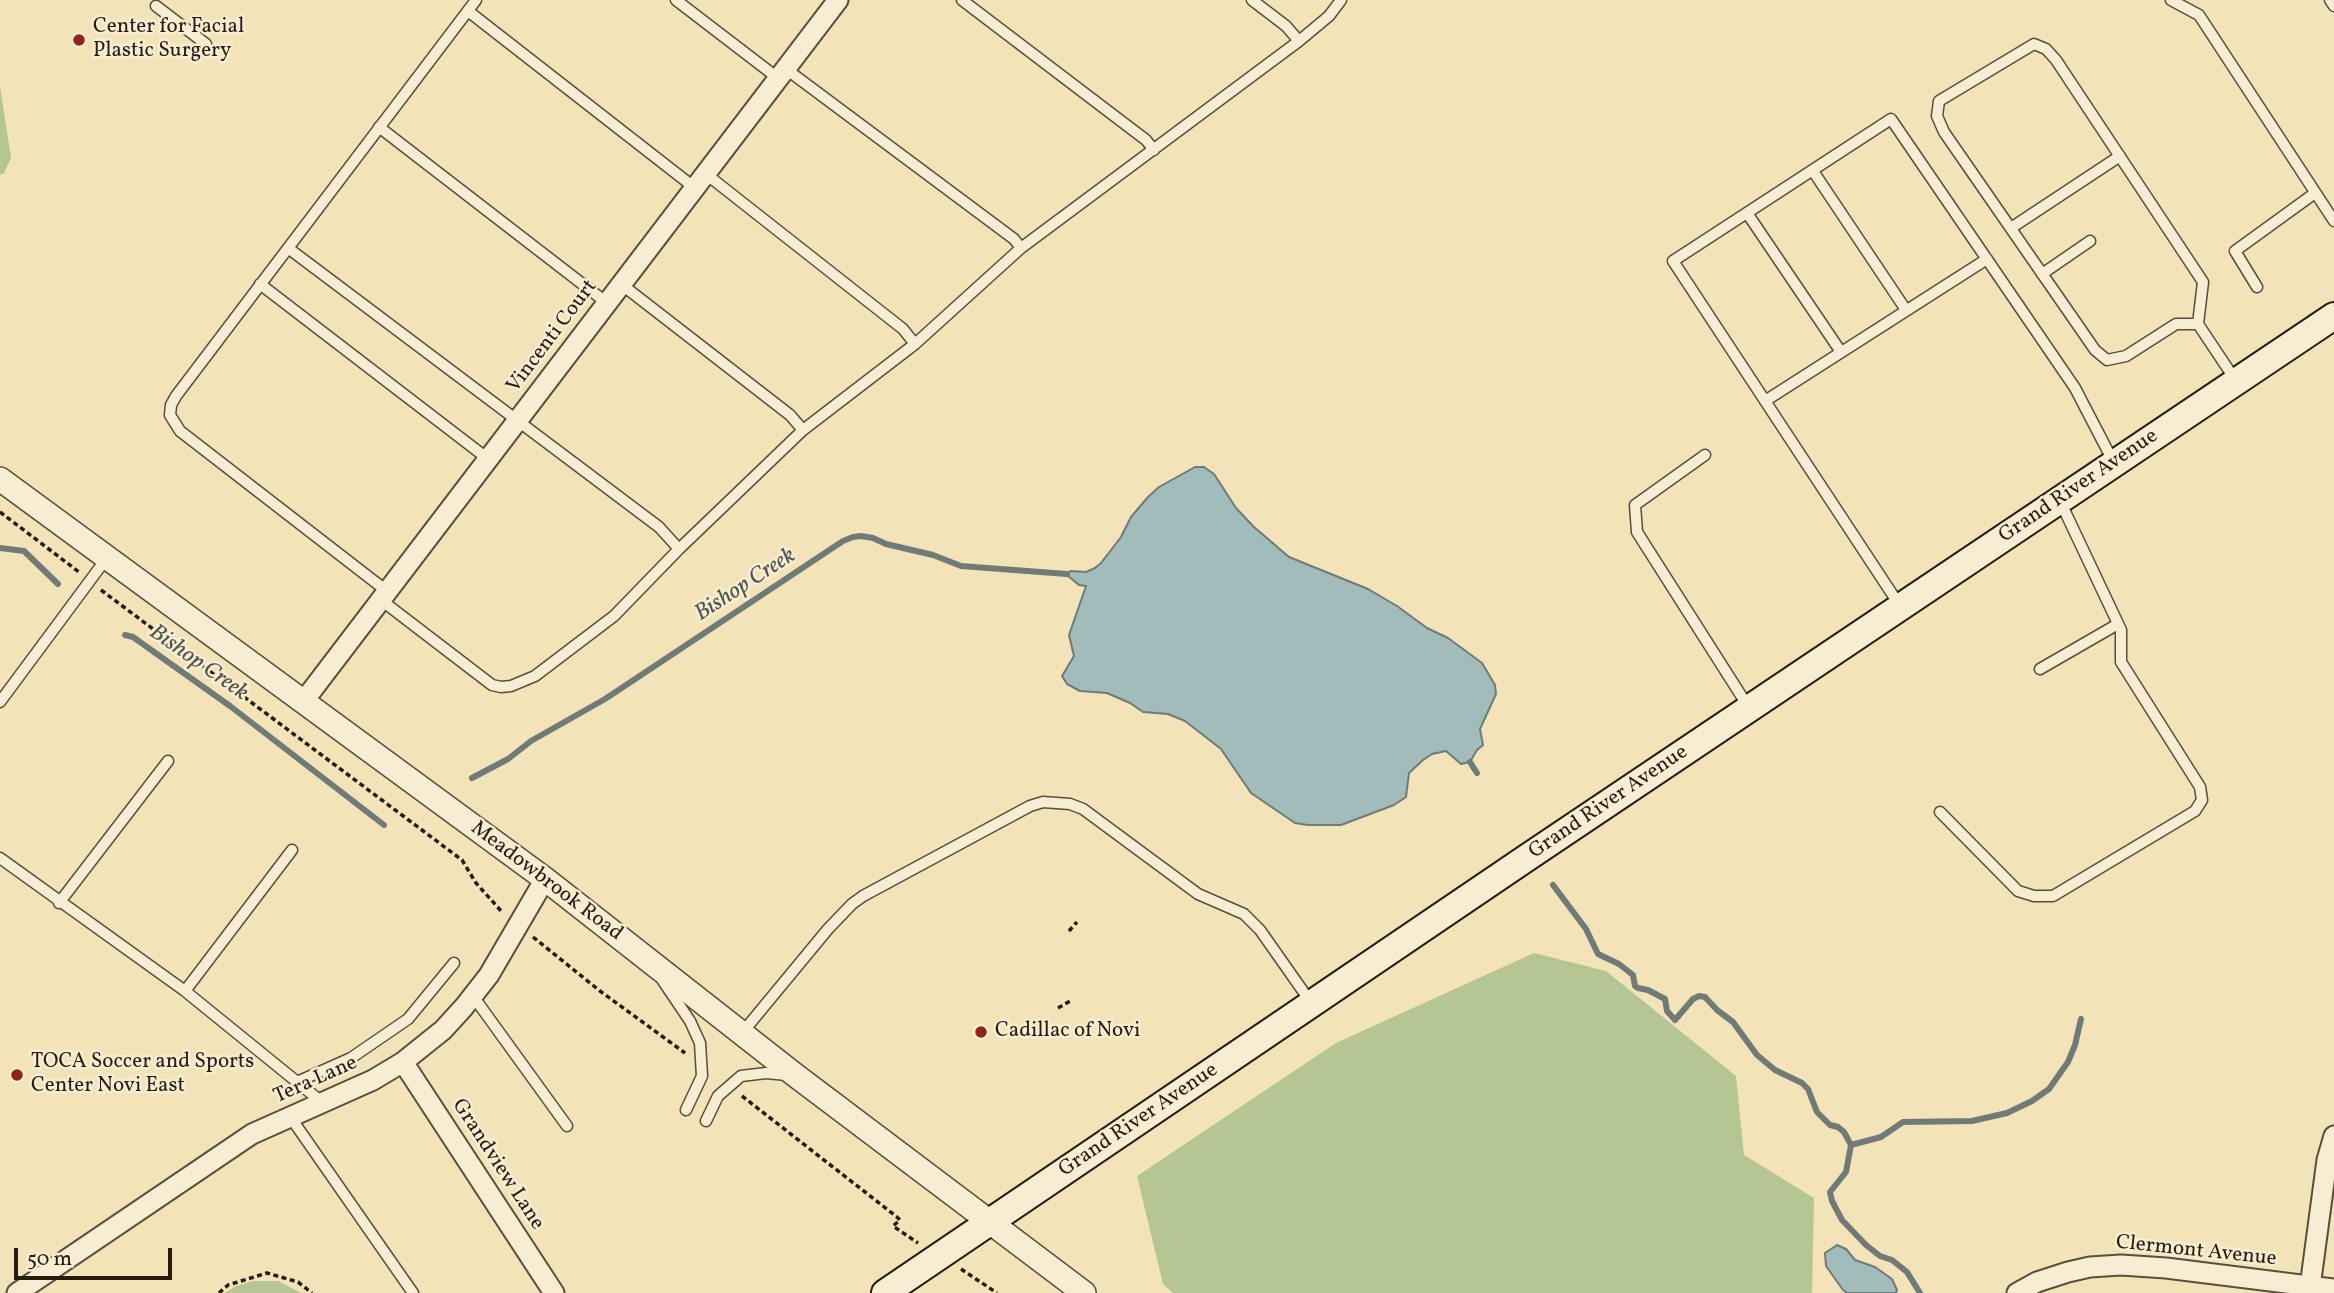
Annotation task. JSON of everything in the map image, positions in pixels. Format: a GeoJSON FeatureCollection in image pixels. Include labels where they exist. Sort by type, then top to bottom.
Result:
{"type":"FeatureCollection","features":[{"type":"Feature","properties":{"kind":"main road","name":"Grand River Avenue"},"geometry":{"type":"LineString","coordinates":[[885,1293],[2334,316]]}},
{"type":"Feature","properties":{"kind":"street","name":"Vincenti Court"},"geometry":{"type":"LineString","coordinates":[[303,702],[838,0]]}},
{"type":"Feature","properties":{"kind":"street","name":"Meadowbrook Road"},"geometry":{"type":"LineString","coordinates":[[0,479],[545,879],[795,1075],[1084,1293]]}},
{"type":"Feature","properties":{"kind":"street","name":"Tera Lane"},"geometry":{"type":"LineString","coordinates":[[17,1293],[252,1135],[373,1080],[403,1062],[443,1030],[489,975],[545,879]]}},
{"type":"Feature","properties":{"kind":"street","name":"Grandview Lane"},"geometry":{"type":"LineString","coordinates":[[403,1062],[554,1293]]}},
{"type":"Feature","properties":{"kind":"street"},"geometry":{"type":"LineString","coordinates":[[2310,1287],[2327,1160],[2334,1136]]}},
{"type":"Feature","properties":{"kind":"street","name":"Clermont Avenue"},"geometry":{"type":"LineString","coordinates":[[2017,1293],[2053,1277],[2105,1265],[2165,1268],[2334,1289]]}},
{"type":"Feature","properties":{"kind":"lane"},"geometry":{"type":"LineString","coordinates":[[476,0],[176,396],[170,415],[180,431],[492,685],[511,686],[535,676],[614,616],[803,430],[915,344],[1021,248],[1299,41],[1329,16],[1341,0]]}},
{"type":"Feature","properties":{"kind":"lane"},"geometry":{"type":"LineString","coordinates":[[676,0],[1014,239],[1021,248]]}},
{"type":"Feature","properties":{"kind":"lane"},"geometry":{"type":"LineString","coordinates":[[962,0],[1146,140],[1154,150]]}},
{"type":"Feature","properties":{"kind":"lane"},"geometry":{"type":"LineString","coordinates":[[1252,0],[1286,26],[1299,41]]}},
{"type":"Feature","properties":{"kind":"lane"},"geometry":{"type":"LineString","coordinates":[[2171,0],[2199,15],[2334,220]]}},
{"type":"Feature","properties":{"kind":"lane"},"geometry":{"type":"LineString","coordinates":[[2330,0],[2334,6]]}},
{"type":"Feature","properties":{"kind":"lane"},"geometry":{"type":"LineString","coordinates":[[156,5],[205,44]]}},
{"type":"Feature","properties":{"kind":"lane"},"geometry":{"type":"LineString","coordinates":[[468,11],[903,329],[915,344]]}},
{"type":"Feature","properties":{"kind":"lane"},"geometry":{"type":"LineString","coordinates":[[2198,324],[2176,324],[2126,356],[2107,360],[2095,351],[1944,132],[1937,116],[1939,101],[2034,44],[2046,49],[2056,60],[2203,282],[2198,324],[2236,381]]}},
{"type":"Feature","properties":{"kind":"lane"},"geometry":{"type":"LineString","coordinates":[[1900,607],[1673,261],[1891,119],[2075,388],[2115,463]]}},
{"type":"Feature","properties":{"kind":"lane"},"geometry":{"type":"LineString","coordinates":[[379,127],[607,303]]}},
{"type":"Feature","properties":{"kind":"lane"},"geometry":{"type":"LineString","coordinates":[[2011,228],[2120,156]]}},
{"type":"Feature","properties":{"kind":"lane"},"geometry":{"type":"LineString","coordinates":[[1813,171],[1906,310]]}},
{"type":"Feature","properties":{"kind":"lane"},"geometry":{"type":"LineString","coordinates":[[2257,287],[2235,251],[2315,193]]}},
{"type":"Feature","properties":{"kind":"lane"},"geometry":{"type":"LineString","coordinates":[[1747,213],[1841,352]]}},
{"type":"Feature","properties":{"kind":"lane"},"geometry":{"type":"LineString","coordinates":[[2042,274],[2090,241]]}},
{"type":"Feature","properties":{"kind":"lane"},"geometry":{"type":"LineString","coordinates":[[288,247],[659,527],[680,549]]}},
{"type":"Feature","properties":{"kind":"lane"},"geometry":{"type":"LineString","coordinates":[[1765,401],[1987,259]]}},
{"type":"Feature","properties":{"kind":"lane"},"geometry":{"type":"LineString","coordinates":[[260,284],[488,459]]}},
{"type":"Feature","properties":{"kind":"lane"},"geometry":{"type":"LineString","coordinates":[[621,284],[790,415],[803,430]]}},
{"type":"Feature","properties":{"kind":"lane"},"geometry":{"type":"LineString","coordinates":[[1705,455],[1634,505],[1637,532],[1749,709]]}},
{"type":"Feature","properties":{"kind":"lane"},"geometry":{"type":"LineString","coordinates":[[1940,812],[2018,891],[2053,896],[2195,811],[2203,800],[2200,787],[2121,662],[2121,630],[2059,500]]}},
{"type":"Feature","properties":{"kind":"lane"},"geometry":{"type":"LineString","coordinates":[[0,702],[106,558]]}},
{"type":"Feature","properties":{"kind":"lane"},"geometry":{"type":"LineString","coordinates":[[2040,669],[2118,624]]}},
{"type":"Feature","properties":{"kind":"lane"},"geometry":{"type":"LineString","coordinates":[[59,903],[168,761]]}},
{"type":"Feature","properties":{"kind":"lane"},"geometry":{"type":"LineString","coordinates":[[741,1033],[828,929],[863,895],[1030,806],[1043,802],[1070,804],[1083,809],[1198,894],[1244,914],[1260,930],[1312,1003]]}},
{"type":"Feature","properties":{"kind":"lane"},"geometry":{"type":"LineString","coordinates":[[184,991],[292,850]]}},
{"type":"Feature","properties":{"kind":"lane"},"geometry":{"type":"LineString","coordinates":[[0,858],[184,991],[323,1103]]}},
{"type":"Feature","properties":{"kind":"lane"},"geometry":{"type":"LineString","coordinates":[[649,961],[690,1021],[700,1043],[702,1076],[686,1110]]}},
{"type":"Feature","properties":{"kind":"lane"},"geometry":{"type":"LineString","coordinates":[[297,1082],[351,1058],[408,1019],[454,963]]}},
{"type":"Feature","properties":{"kind":"lane"},"geometry":{"type":"LineString","coordinates":[[472,996],[567,1126]]}},
{"type":"Feature","properties":{"kind":"lane"},"geometry":{"type":"LineString","coordinates":[[706,1121],[718,1096],[741,1076],[766,1073],[795,1075]]}},
{"type":"Feature","properties":{"kind":"lane"},"geometry":{"type":"LineString","coordinates":[[291,1118],[413,1293]]}},
{"type":"Feature","properties":{"kind":"path"},"geometry":{"type":"LineString","coordinates":[[0,512],[462,860],[486,897],[518,925],[600,991],[702,1066]]}},
{"type":"Feature","properties":{"kind":"path"},"geometry":{"type":"LineString","coordinates":[[1069,931],[1077,922]]}},
{"type":"Feature","properties":{"kind":"path"},"geometry":{"type":"LineString","coordinates":[[1058,1008],[1072,1000]]}},
{"type":"Feature","properties":{"kind":"path"},"geometry":{"type":"LineString","coordinates":[[728,1086],[897,1217],[900,1220],[893,1226],[904,1235]]}},
{"type":"Feature","properties":{"kind":"path"},"geometry":{"type":"LineString","coordinates":[[219,1293],[229,1285],[267,1273],[298,1282],[312,1293]]}},
{"type":"Feature","properties":{"kind":"path"},"geometry":{"type":"LineString","coordinates":[[970,1274],[987,1289],[997,1293]]}},
{"type":"Feature","properties":{"kind":"green space"},"geometry":{"type":"Polygon","coordinates":[[[0,86],[11,158],[4,173],[0,175],[0,86]]]}},
{"type":"Feature","properties":{"kind":"green space"},"geometry":{"type":"Polygon","coordinates":[[[1534,953],[1606,971],[1736,1076],[1744,1155],[1814,1198],[1812,1293],[1173,1293],[1163,1284],[1137,1176],[1336,1043],[1534,953]]]}},
{"type":"Feature","properties":{"kind":"green space"},"geometry":{"type":"Polygon","coordinates":[[[253,1281],[278,1281],[301,1293],[225,1293],[236,1286],[253,1281]]]}},
{"type":"Feature","properties":{"kind":"water"},"geometry":{"type":"Polygon","coordinates":[[[1195,467],[1204,467],[1214,474],[1236,508],[1289,557],[1368,589],[1427,628],[1448,638],[1482,663],[1495,685],[1496,694],[1480,729],[1483,745],[1470,762],[1461,764],[1446,751],[1432,754],[1409,773],[1406,797],[1394,805],[1341,825],[1295,823],[1251,793],[1221,749],[1185,721],[1168,714],[1143,712],[1107,693],[1080,691],[1067,684],[1062,676],[1074,656],[1069,635],[1086,586],[1079,585],[1067,573],[1086,572],[1095,568],[1121,537],[1131,517],[1148,497],[1159,487],[1195,467]]]}},
{"type":"Feature","properties":{"kind":"water"},"geometry":{"type":"Polygon","coordinates":[[[1837,1245],[1846,1249],[1855,1260],[1875,1267],[1892,1279],[1896,1293],[1847,1293],[1843,1290],[1826,1266],[1825,1253],[1837,1245]]]}},
{"type":"Feature","properties":{"kind":"waterway","name":"Bishop Creek"},"geometry":{"type":"LineString","coordinates":[[472,778],[605,699],[843,541],[853,537],[873,538],[961,566],[1067,574]]}},
{"type":"Feature","properties":{"kind":"waterway","name":"Bishop Creek"},"geometry":{"type":"LineString","coordinates":[[0,548],[24,551],[58,584]]}},
{"type":"Feature","properties":{"kind":"waterway","name":"Bishop Creek"},"geometry":{"type":"LineString","coordinates":[[125,635],[133,637],[230,706],[384,825]]}},
{"type":"Feature","properties":{"kind":"waterway","name":"Bishop Creek"},"geometry":{"type":"LineString","coordinates":[[1470,762],[1477,773]]}},
{"type":"Feature","properties":{"kind":"waterway","name":"Bishop Creek"},"geometry":{"type":"LineString","coordinates":[[1553,885],[1586,929],[1598,954],[1619,964],[1633,975],[1635,986],[1665,999],[1667,1011],[1675,1020],[1693,999],[1705,997],[1733,1022],[1757,1055],[1775,1070],[1802,1083],[1808,1089],[1817,1112],[1830,1125],[1844,1132],[1851,1145],[1846,1172],[1830,1192],[1842,1220],[1866,1245],[1907,1272],[1920,1293]]}},
{"type":"Feature","properties":{"kind":"waterway"},"geometry":{"type":"LineString","coordinates":[[1851,1145],[1881,1137],[1903,1122],[1972,1121],[2007,1113],[2032,1101],[2049,1089],[2068,1062],[2081,1019]]}},
{"type":"Feature","properties":{"kind":"place","name":"Center for Facial Plastic Surgery"},"geometry":{"type":"Point","coordinates":[79,40]}},
{"type":"Feature","properties":{"kind":"place","name":"Cadillac of Novi"},"geometry":{"type":"Point","coordinates":[981,1032]}},
{"type":"Feature","properties":{"kind":"place","name":"TOCA Soccer and Sports Center Novi East"},"geometry":{"type":"Point","coordinates":[17,1075]}}]}
